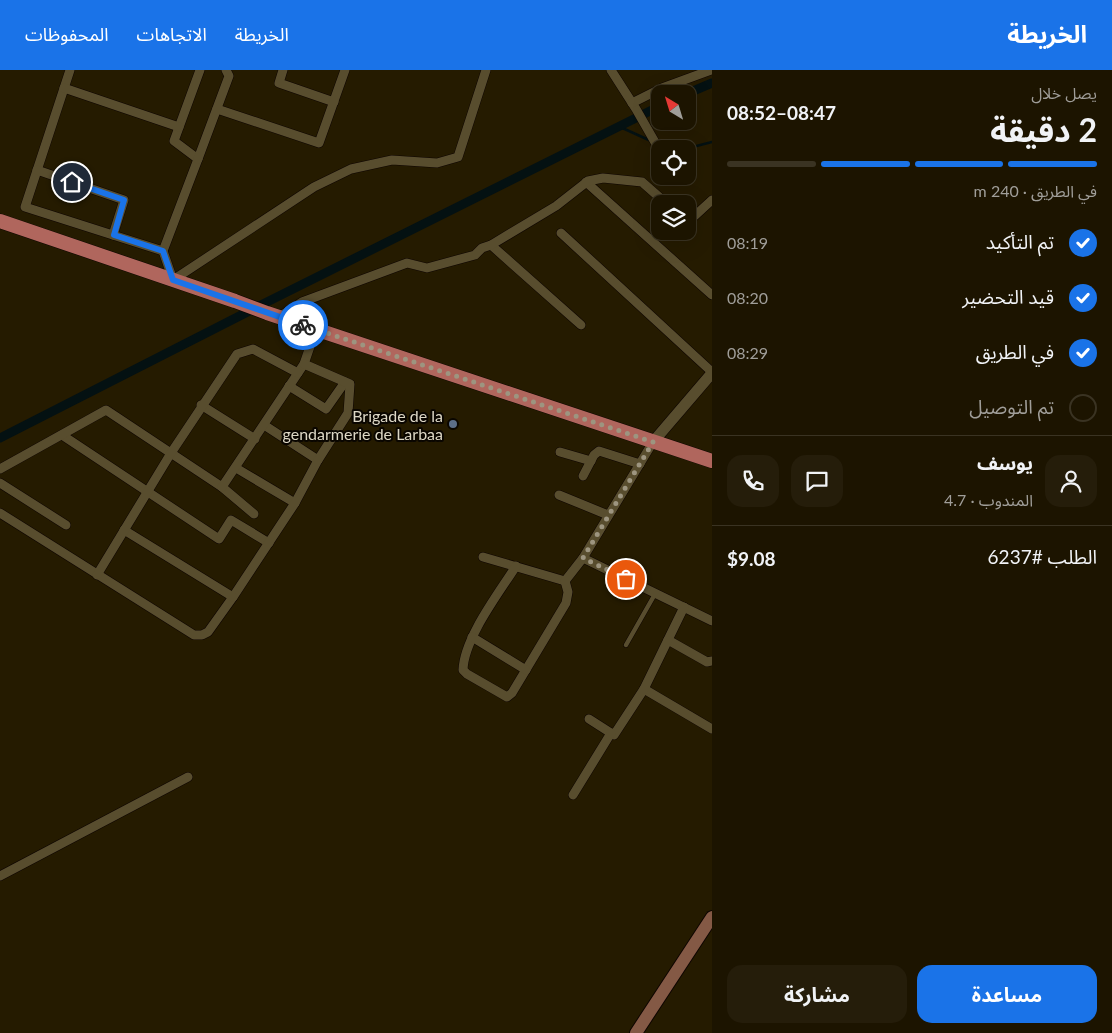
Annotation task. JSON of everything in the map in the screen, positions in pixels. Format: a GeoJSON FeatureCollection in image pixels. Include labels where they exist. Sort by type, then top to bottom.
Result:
{"type":"FeatureCollection","features":[{"type":"Feature","properties":{"kind":"main road"},"geometry":{"type":"LineString","coordinates":[[0,221],[316,330],[712,461]]}},
{"type":"Feature","properties":{"kind":"main road"},"geometry":{"type":"LineString","coordinates":[[636,1033],[712,918]]}},
{"type":"Feature","properties":{"kind":"street"},"geometry":{"type":"LineString","coordinates":[[70,70],[25,207],[163,251]]}},
{"type":"Feature","properties":{"kind":"street"},"geometry":{"type":"LineString","coordinates":[[198,159],[174,141],[200,70]]}},
{"type":"Feature","properties":{"kind":"street"},"geometry":{"type":"LineString","coordinates":[[226,70],[229,76],[163,251],[173,280],[314,187],[351,169],[392,160],[437,163],[458,157],[486,70]]}},
{"type":"Feature","properties":{"kind":"street"},"geometry":{"type":"LineString","coordinates":[[283,70],[278,83],[334,102]]}},
{"type":"Feature","properties":{"kind":"street"},"geometry":{"type":"LineString","coordinates":[[217,109],[320,143],[345,70]]}},
{"type":"Feature","properties":{"kind":"street"},"geometry":{"type":"LineString","coordinates":[[634,106],[662,88],[711,70]]}},
{"type":"Feature","properties":{"kind":"street"},"geometry":{"type":"LineString","coordinates":[[615,71],[654,140]]}},
{"type":"Feature","properties":{"kind":"street"},"geometry":{"type":"LineString","coordinates":[[64,88],[179,127]]}},
{"type":"Feature","properties":{"kind":"street"},"geometry":{"type":"LineString","coordinates":[[37,170],[124,200],[114,235]]}},
{"type":"Feature","properties":{"kind":"street"},"geometry":{"type":"LineString","coordinates":[[273,315],[302,302],[407,263],[428,268],[475,255],[482,248],[491,245],[556,206],[586,182],[603,178],[642,182],[657,195]]}},
{"type":"Feature","properties":{"kind":"street"},"geometry":{"type":"LineString","coordinates":[[586,182],[712,295]]}},
{"type":"Feature","properties":{"kind":"street"},"geometry":{"type":"LineString","coordinates":[[696,217],[708,210],[712,200]]}},
{"type":"Feature","properties":{"kind":"street"},"geometry":{"type":"LineString","coordinates":[[561,233],[712,374],[653,442],[583,558],[565,581]]}},
{"type":"Feature","properties":{"kind":"street"},"geometry":{"type":"LineString","coordinates":[[491,245],[581,325]]}},
{"type":"Feature","properties":{"kind":"street"},"geometry":{"type":"LineString","coordinates":[[222,487],[304,364],[316,330]]}},
{"type":"Feature","properties":{"kind":"street"},"geometry":{"type":"LineString","coordinates":[[97,575],[201,405],[237,354],[254,349],[298,373]]}},
{"type":"Feature","properties":{"kind":"street"},"geometry":{"type":"LineString","coordinates":[[0,514],[194,635],[202,635],[208,632],[269,543],[348,413],[350,384],[304,364]]}},
{"type":"Feature","properties":{"kind":"street"},"geometry":{"type":"LineString","coordinates":[[289,386],[326,409],[345,382]]}},
{"type":"Feature","properties":{"kind":"street"},"geometry":{"type":"LineString","coordinates":[[201,405],[255,439]]}},
{"type":"Feature","properties":{"kind":"street"},"geometry":{"type":"LineString","coordinates":[[0,469],[106,410],[222,487],[254,514]]}},
{"type":"Feature","properties":{"kind":"street"},"geometry":{"type":"LineString","coordinates":[[264,425],[318,460]]}},
{"type":"Feature","properties":{"kind":"street"},"geometry":{"type":"LineString","coordinates":[[62,435],[219,539],[231,520],[269,543]]}},
{"type":"Feature","properties":{"kind":"street"},"geometry":{"type":"LineString","coordinates":[[583,476],[594,454],[599,451],[640,464]]}},
{"type":"Feature","properties":{"kind":"street"},"geometry":{"type":"LineString","coordinates":[[560,452],[591,461]]}},
{"type":"Feature","properties":{"kind":"street"},"geometry":{"type":"LineString","coordinates":[[236,468],[295,503]]}},
{"type":"Feature","properties":{"kind":"street"},"geometry":{"type":"LineString","coordinates":[[0,483],[66,525]]}},
{"type":"Feature","properties":{"kind":"street"},"geometry":{"type":"LineString","coordinates":[[559,495],[608,515]]}},
{"type":"Feature","properties":{"kind":"street"},"geometry":{"type":"LineString","coordinates":[[124,530],[233,597]]}},
{"type":"Feature","properties":{"kind":"street"},"geometry":{"type":"LineString","coordinates":[[483,557],[565,581]]}},
{"type":"Feature","properties":{"kind":"street"},"geometry":{"type":"LineString","coordinates":[[583,558],[712,621]]}},
{"type":"Feature","properties":{"kind":"street"},"geometry":{"type":"LineString","coordinates":[[516,566],[472,637],[462,670],[507,698],[512,693],[566,603],[568,592],[565,581]]}},
{"type":"Feature","properties":{"kind":"street"},"geometry":{"type":"LineString","coordinates":[[589,719],[614,735],[644,689],[684,607]]}},
{"type":"Feature","properties":{"kind":"street"},"geometry":{"type":"LineString","coordinates":[[472,637],[526,670]]}},
{"type":"Feature","properties":{"kind":"street"},"geometry":{"type":"LineString","coordinates":[[668,640],[707,662],[712,661]]}},
{"type":"Feature","properties":{"kind":"street"},"geometry":{"type":"LineString","coordinates":[[644,689],[712,728]]}},
{"type":"Feature","properties":{"kind":"street"},"geometry":{"type":"LineString","coordinates":[[573,795],[611,733]]}},
{"type":"Feature","properties":{"kind":"street"},"geometry":{"type":"LineString","coordinates":[[0,876],[188,777]]}},
{"type":"Feature","properties":{"kind":"lane"},"geometry":{"type":"LineString","coordinates":[[626,645],[656,593]]}},
{"type":"Feature","properties":{"kind":"waterway"},"geometry":{"type":"LineString","coordinates":[[696,90],[712,83]]}},
{"type":"Feature","properties":{"kind":"waterway"},"geometry":{"type":"LineString","coordinates":[[0,438],[651,110]]}},
{"type":"Feature","properties":{"kind":"waterway"},"geometry":{"type":"LineString","coordinates":[[618,126],[651,141]]}},
{"type":"Feature","properties":{"kind":"waterway"},"geometry":{"type":"LineString","coordinates":[[696,146],[712,142]]}},
{"type":"Feature","properties":{"kind":"way so far"},"geometry":{"type":"LineString","coordinates":[[303,325],[653,442],[583,558],[626,579]]}},
{"type":"Feature","properties":{"kind":"place","name":"Brigade de la gendarmerie de Larbaa"},"geometry":{"type":"Point","coordinates":[453,424]}},
{"type":"Feature","properties":{"kind":"route"},"geometry":{"type":"LineString","coordinates":[[72,182],[124,200],[114,235],[163,251],[173,280],[303,325]]}}]}
